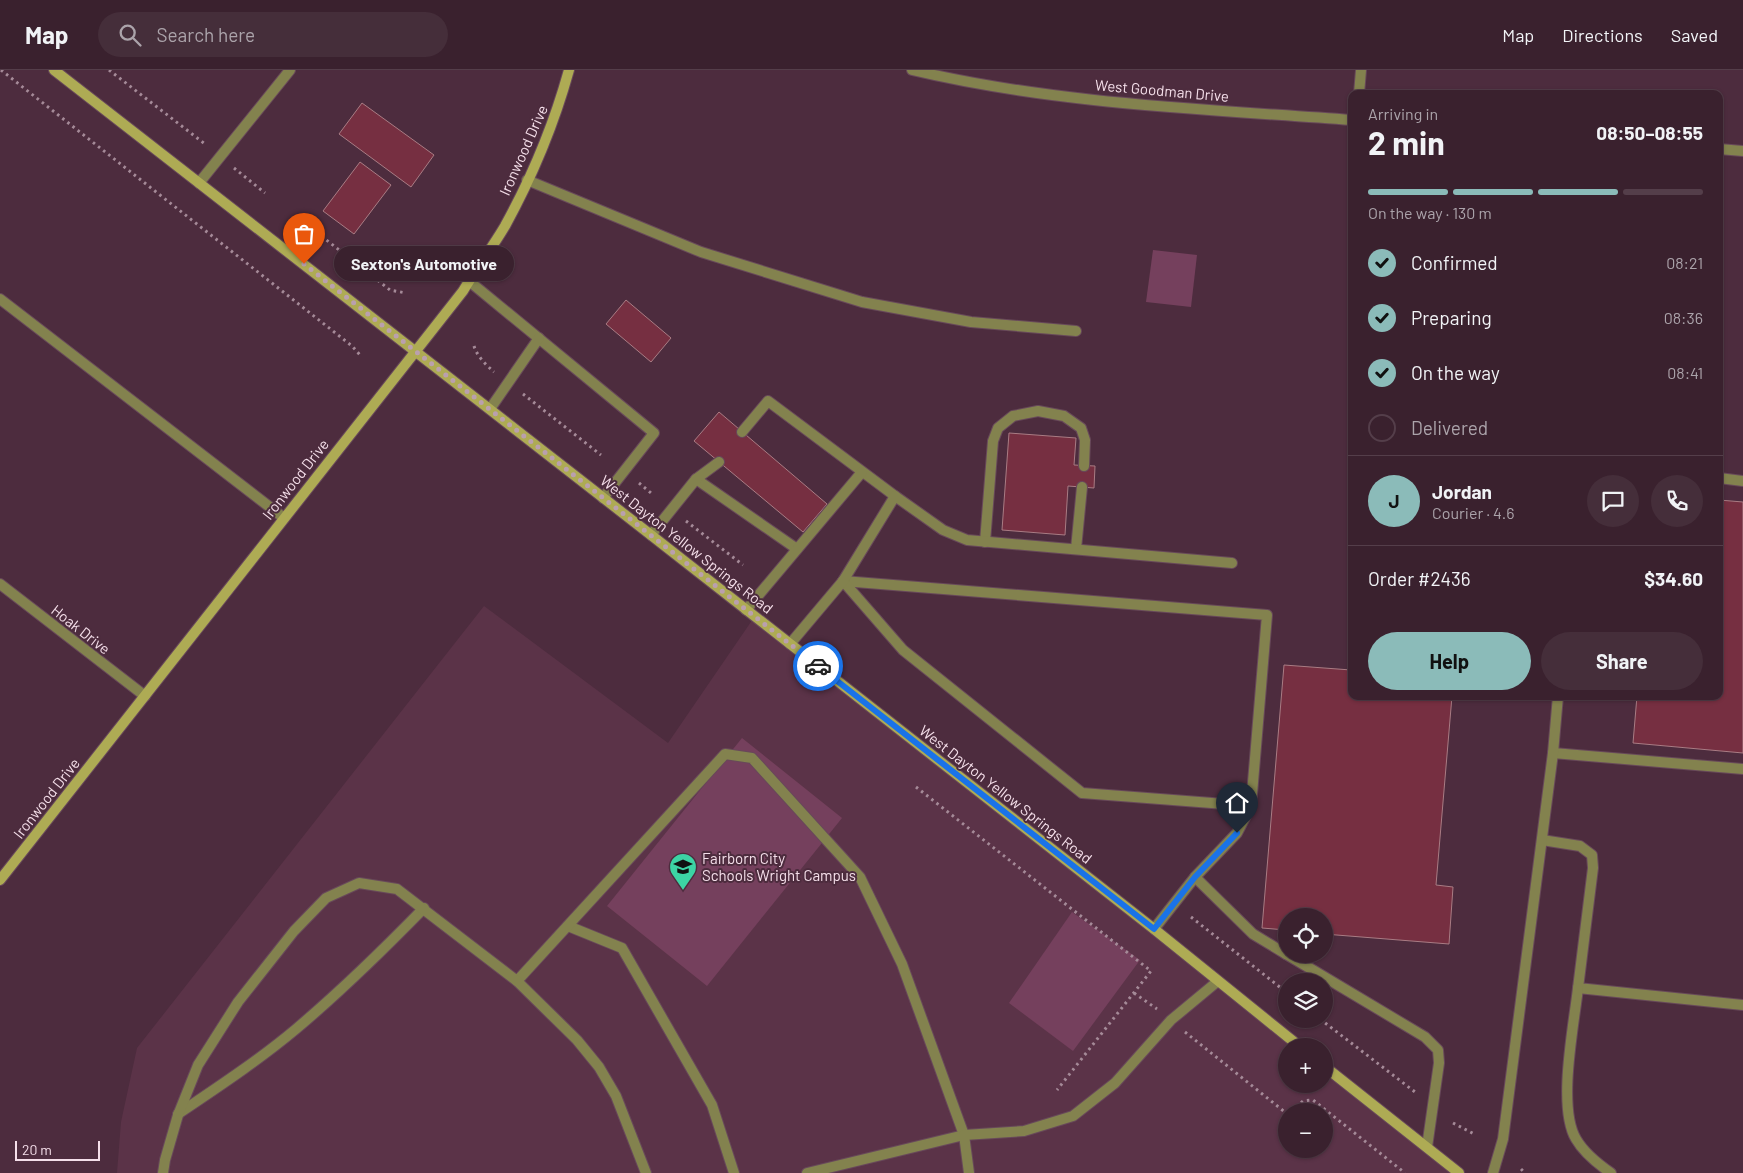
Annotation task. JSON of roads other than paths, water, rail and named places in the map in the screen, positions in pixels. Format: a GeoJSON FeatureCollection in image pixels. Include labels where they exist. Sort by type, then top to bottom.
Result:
{"type":"FeatureCollection","features":[{"type":"Feature","properties":{"kind":"main road","name":"West Dayton Yellow Springs Road"},"geometry":{"type":"LineString","coordinates":[[54,70],[1154,929],[1289,1038]]}},
{"type":"Feature","properties":{"kind":"main road","name":"Ironwood Drive"},"geometry":{"type":"LineString","coordinates":[[0,880],[469,281],[505,226],[543,148],[561,101],[569,70]]}},
{"type":"Feature","properties":{"kind":"main road"},"geometry":{"type":"LineString","coordinates":[[1333,1073],[1459,1172]]}},
{"type":"Feature","properties":{"kind":"street"},"geometry":{"type":"LineString","coordinates":[[198,183],[290,70]]}},
{"type":"Feature","properties":{"kind":"street","name":"West Goodman Drive"},"geometry":{"type":"LineString","coordinates":[[912,70],[1050,95],[1348,120]]}},
{"type":"Feature","properties":{"kind":"street"},"geometry":{"type":"LineString","coordinates":[[1358,90],[1361,70]]}},
{"type":"Feature","properties":{"kind":"street"},"geometry":{"type":"LineString","coordinates":[[1723,150],[1743,151]]}},
{"type":"Feature","properties":{"kind":"street"},"geometry":{"type":"LineString","coordinates":[[527,180],[701,252],[862,302],[971,322],[1076,331]]}},
{"type":"Feature","properties":{"kind":"street"},"geometry":{"type":"LineString","coordinates":[[469,281],[654,433],[603,498]]}},
{"type":"Feature","properties":{"kind":"street"},"geometry":{"type":"LineString","coordinates":[[0,299],[284,518]]}},
{"type":"Feature","properties":{"kind":"street"},"geometry":{"type":"LineString","coordinates":[[490,409],[539,338]]}},
{"type":"Feature","properties":{"kind":"street"},"geometry":{"type":"LineString","coordinates":[[742,432],[768,401],[943,530],[967,540],[1232,563]]}},
{"type":"Feature","properties":{"kind":"street"},"geometry":{"type":"LineString","coordinates":[[985,542],[993,441],[998,428],[1013,416],[1038,411],[1064,416],[1080,428],[1084,440],[1084,466]]}},
{"type":"Feature","properties":{"kind":"street"},"geometry":{"type":"LineString","coordinates":[[651,535],[696,479],[720,462]]}},
{"type":"Feature","properties":{"kind":"street"},"geometry":{"type":"LineString","coordinates":[[746,610],[862,472]]}},
{"type":"Feature","properties":{"kind":"street"},"geometry":{"type":"LineString","coordinates":[[696,479],[797,549]]}},
{"type":"Feature","properties":{"kind":"street"},"geometry":{"type":"LineString","coordinates":[[1723,479],[1743,482]]}},
{"type":"Feature","properties":{"kind":"street"},"geometry":{"type":"LineString","coordinates":[[1076,550],[1082,487]]}},
{"type":"Feature","properties":{"kind":"street"},"geometry":{"type":"LineString","coordinates":[[790,644],[843,581],[895,496]]}},
{"type":"Feature","properties":{"kind":"street"},"geometry":{"type":"LineString","coordinates":[[843,581],[1267,615],[1251,806],[1237,833],[1195,877],[1154,929]]}},
{"type":"Feature","properties":{"kind":"street"},"geometry":{"type":"LineString","coordinates":[[843,581],[902,650],[1082,793],[1251,806]]}},
{"type":"Feature","properties":{"kind":"street","name":"Hoak Drive"},"geometry":{"type":"LineString","coordinates":[[0,584],[145,696]]}},
{"type":"Feature","properties":{"kind":"street"},"geometry":{"type":"LineString","coordinates":[[1493,1173],[1503,1140],[1553,752],[1558,700]]}},
{"type":"Feature","properties":{"kind":"street"},"geometry":{"type":"LineString","coordinates":[[1553,752],[1743,769]]}},
{"type":"Feature","properties":{"kind":"street"},"geometry":{"type":"LineString","coordinates":[[516,981],[725,754],[752,758],[860,877],[902,964],[964,1135],[969,1173]]}},
{"type":"Feature","properties":{"kind":"street"},"geometry":{"type":"LineString","coordinates":[[1542,840],[1580,846],[1592,855],[1594,868],[1566,1094],[1568,1113],[1575,1138],[1596,1162],[1612,1173]]}},
{"type":"Feature","properties":{"kind":"street"},"geometry":{"type":"LineString","coordinates":[[1195,877],[1253,934],[1278,949]]}},
{"type":"Feature","properties":{"kind":"street"},"geometry":{"type":"LineString","coordinates":[[163,1173],[164,1160],[178,1115],[198,1065],[238,1002],[294,931],[326,898],[359,883],[397,888],[516,981],[577,1040],[599,1067],[616,1096],[646,1173]]}},
{"type":"Feature","properties":{"kind":"street"},"geometry":{"type":"LineString","coordinates":[[178,1115],[244,1069],[296,1029],[353,979],[424,908]]}},
{"type":"Feature","properties":{"kind":"street"},"geometry":{"type":"LineString","coordinates":[[568,926],[622,948],[712,1105],[734,1173]]}},
{"type":"Feature","properties":{"kind":"street"},"geometry":{"type":"LineString","coordinates":[[1301,963],[1425,1037],[1438,1050],[1439,1063],[1427,1147]]}},
{"type":"Feature","properties":{"kind":"street"},"geometry":{"type":"LineString","coordinates":[[806,1173],[964,1135],[1024,1131],[1073,1116],[1114,1083],[1171,1020],[1218,981]]}},
{"type":"Feature","properties":{"kind":"street"},"geometry":{"type":"LineString","coordinates":[[1578,988],[1743,1005]]}},
{"type":"Feature","properties":{"kind":"place","name":"Sexton's Automotive"},"geometry":{"type":"Point","coordinates":[304,264]}},
{"type":"Feature","properties":{"kind":"place","name":"Fairborn City Schools Wright Campus"},"geometry":{"type":"Point","coordinates":[683,891]}}]}
